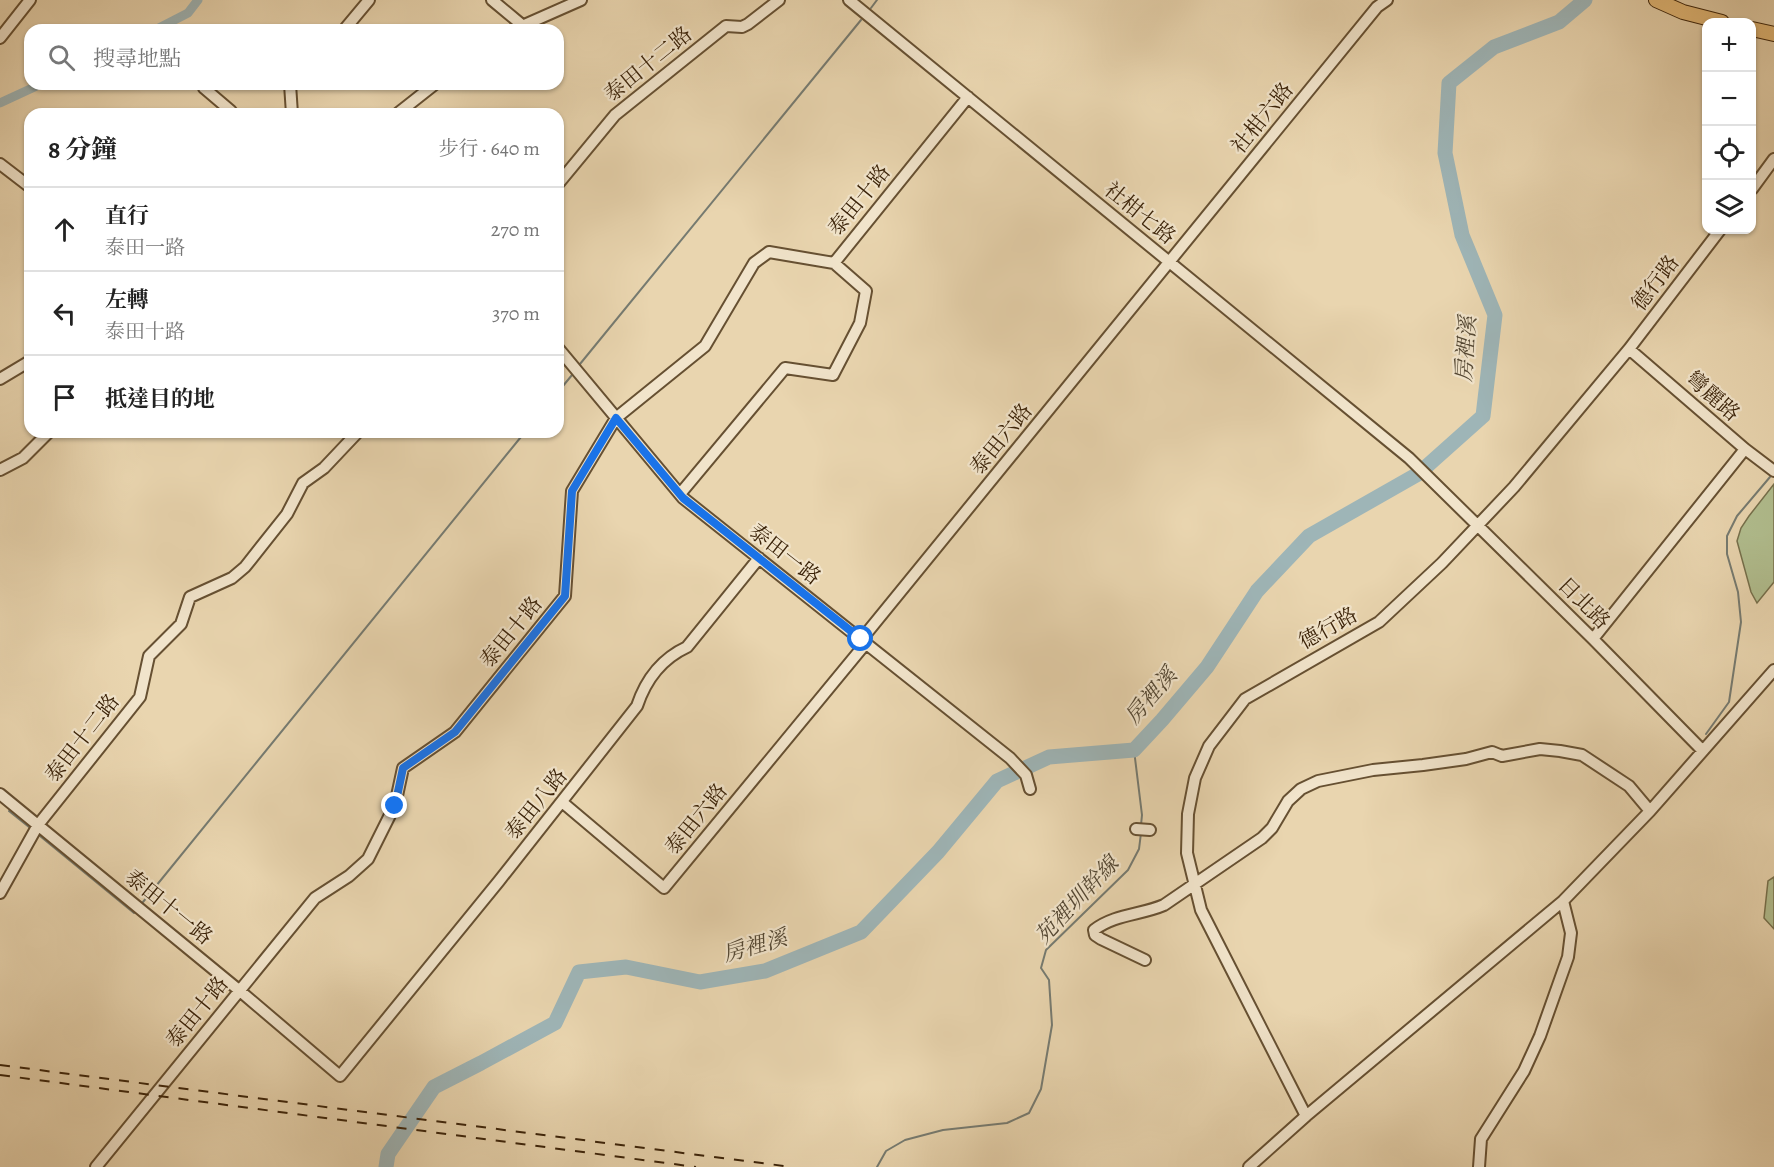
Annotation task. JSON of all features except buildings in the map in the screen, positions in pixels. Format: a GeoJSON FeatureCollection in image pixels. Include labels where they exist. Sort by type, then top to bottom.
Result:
{"type":"FeatureCollection","features":[{"type":"Feature","properties":{"kind":"main road"},"geometry":{"type":"LineString","coordinates":[[1656,0],[1683,12],[1706,18]]}},
{"type":"Feature","properties":{"kind":"main road"},"geometry":{"type":"LineString","coordinates":[[1756,30],[1774,34]]}},
{"type":"Feature","properties":{"kind":"street"},"geometry":{"type":"LineString","coordinates":[[0,38],[30,0]]}},
{"type":"Feature","properties":{"kind":"street"},"geometry":{"type":"LineString","coordinates":[[349,24],[369,0]]}},
{"type":"Feature","properties":{"kind":"street"},"geometry":{"type":"LineString","coordinates":[[492,0],[515,24]]}},
{"type":"Feature","properties":{"kind":"street"},"geometry":{"type":"LineString","coordinates":[[525,24],[581,0]]}},
{"type":"Feature","properties":{"kind":"street","name":"泰田十二路"},"geometry":{"type":"LineString","coordinates":[[564,177],[615,115],[726,26],[742,27],[779,0]]}},
{"type":"Feature","properties":{"kind":"street","name":"社柑七路"},"geometry":{"type":"LineString","coordinates":[[849,0],[1406,456],[1436,486]]}},
{"type":"Feature","properties":{"kind":"street","name":"社柑六路"},"geometry":{"type":"LineString","coordinates":[[1170,263],[1377,7],[1387,0]]}},
{"type":"Feature","properties":{"kind":"street"},"geometry":{"type":"LineString","coordinates":[[206,90],[227,108]]}},
{"type":"Feature","properties":{"kind":"street"},"geometry":{"type":"LineString","coordinates":[[290,90],[292,108]]}},
{"type":"Feature","properties":{"kind":"street"},"geometry":{"type":"LineString","coordinates":[[405,108],[427,90]]}},
{"type":"Feature","properties":{"kind":"street","name":"泰田十路"},"geometry":{"type":"LineString","coordinates":[[96,1167],[315,898],[349,876],[368,859],[395,806],[403,768],[455,732],[565,596],[572,491],[616,418],[705,346],[754,263],[769,252],[834,263],[968,97]]}},
{"type":"Feature","properties":{"kind":"street"},"geometry":{"type":"LineString","coordinates":[[1756,184],[1774,159]]}},
{"type":"Feature","properties":{"kind":"street"},"geometry":{"type":"LineString","coordinates":[[0,164],[24,182]]}},
{"type":"Feature","properties":{"kind":"street","name":"德行路"},"geometry":{"type":"LineString","coordinates":[[1306,1116],[1201,910],[1194,885],[1187,853],[1188,814],[1195,778],[1209,746],[1245,699],[1379,622],[1442,563],[1514,487],[1629,349],[1717,234]]}},
{"type":"Feature","properties":{"kind":"street"},"geometry":{"type":"LineString","coordinates":[[680,494],[785,368],[833,375],[860,323],[866,291],[834,263]]}},
{"type":"Feature","properties":{"kind":"street","name":"泰田六路"},"geometry":{"type":"LineString","coordinates":[[562,802],[664,888],[1170,263]]}},
{"type":"Feature","properties":{"kind":"street","name":"彎麗路"},"geometry":{"type":"LineString","coordinates":[[1629,349],[1745,449],[1774,471]]}},
{"type":"Feature","properties":{"kind":"street","name":"泰田一路"},"geometry":{"type":"LineString","coordinates":[[564,355],[680,494],[1016,763],[1026,775],[1030,789]]}},
{"type":"Feature","properties":{"kind":"street"},"geometry":{"type":"LineString","coordinates":[[0,379],[24,365]]}},
{"type":"Feature","properties":{"kind":"street"},"geometry":{"type":"LineString","coordinates":[[0,470],[23,458],[43,438]]}},
{"type":"Feature","properties":{"kind":"street","name":"泰田十二路"},"geometry":{"type":"LineString","coordinates":[[0,893],[38,825],[140,697],[149,656],[181,624],[190,597],[232,578],[245,567],[287,514],[303,483],[324,468],[352,438]]}},
{"type":"Feature","properties":{"kind":"street"},"geometry":{"type":"LineString","coordinates":[[1593,639],[1745,449]]}},
{"type":"Feature","properties":{"kind":"street","name":"日北路"},"geometry":{"type":"LineString","coordinates":[[1436,486],[1593,639],[1702,750]]}},
{"type":"Feature","properties":{"kind":"street","name":"泰田八路"},"geometry":{"type":"LineString","coordinates":[[340,1076],[637,706],[644,685],[671,654],[687,647],[759,558]]}},
{"type":"Feature","properties":{"kind":"street"},"geometry":{"type":"LineString","coordinates":[[1250,1167],[1306,1116],[1563,900],[1650,811],[1774,670]]}},
{"type":"Feature","properties":{"kind":"street"},"geometry":{"type":"LineString","coordinates":[[1145,960],[1101,939],[1095,935],[1094,930],[1115,918],[1164,905],[1262,838],[1272,828],[1288,801],[1301,789],[1318,781],[1373,770],[1466,759],[1492,752],[1502,756],[1540,749],[1582,755],[1629,786],[1650,811]]}},
{"type":"Feature","properties":{"kind":"street","name":"泰田十一路"},"geometry":{"type":"LineString","coordinates":[[0,794],[340,1076]]}},
{"type":"Feature","properties":{"kind":"street"},"geometry":{"type":"LineString","coordinates":[[1136,829],[1150,830]]}},
{"type":"Feature","properties":{"kind":"street"},"geometry":{"type":"LineString","coordinates":[[1479,1167],[1481,1139],[1524,1071],[1568,957],[1571,933],[1563,900]]}},
{"type":"Feature","properties":{"kind":"green space"},"geometry":{"type":"Polygon","coordinates":[[[1774,484],[1774,582],[1757,603],[1751,592],[1737,541],[1741,528],[1774,484]]]}},
{"type":"Feature","properties":{"kind":"green space"},"geometry":{"type":"Polygon","coordinates":[[[1774,877],[1774,929],[1764,918],[1768,881],[1774,877]]]}},
{"type":"Feature","properties":{"kind":"waterway"},"geometry":{"type":"LineString","coordinates":[[167,24],[188,13],[198,0]]}},
{"type":"Feature","properties":{"kind":"waterway"},"geometry":{"type":"LineString","coordinates":[[871,8],[877,0]]}},
{"type":"Feature","properties":{"kind":"waterway","name":"房裡溪"},"geometry":{"type":"LineString","coordinates":[[386,1167],[388,1154],[434,1087],[555,1023],[579,972],[626,967],[700,982],[765,971],[861,932],[938,852],[997,781],[1049,757],[1134,750],[1207,667],[1257,591],[1309,536],[1418,474],[1483,416],[1495,315],[1462,235],[1445,153],[1449,83],[1494,47],[1559,22],[1585,0]]}},
{"type":"Feature","properties":{"kind":"waterway"},"geometry":{"type":"LineString","coordinates":[[580,364],[861,20]]}},
{"type":"Feature","properties":{"kind":"waterway"},"geometry":{"type":"LineString","coordinates":[[0,103],[28,90]]}},
{"type":"Feature","properties":{"kind":"waterway"},"geometry":{"type":"LineString","coordinates":[[564,385],[572,375]]}},
{"type":"Feature","properties":{"kind":"waterway"},"geometry":{"type":"LineString","coordinates":[[143,902],[520,438]]}},
{"type":"Feature","properties":{"kind":"waterway"},"geometry":{"type":"LineString","coordinates":[[1706,734],[1729,702],[1741,622],[1738,592],[1727,554],[1727,536],[1737,516],[1770,477]]}},
{"type":"Feature","properties":{"kind":"waterway","name":"苑裡圳幹線"},"geometry":{"type":"LineString","coordinates":[[1134,750],[1142,815],[1141,825]]}},
{"type":"Feature","properties":{"kind":"waterway"},"geometry":{"type":"LineString","coordinates":[[9,811],[29,827]]}},
{"type":"Feature","properties":{"kind":"waterway","name":"苑裡圳幹線"},"geometry":{"type":"LineString","coordinates":[[877,1167],[886,1151],[905,1140],[943,1130],[1007,1123],[1029,1113],[1041,1089],[1052,1025],[1049,980],[1041,968],[1046,950],[1128,870],[1139,849],[1141,833]]}},
{"type":"Feature","properties":{"kind":"waterway"},"geometry":{"type":"LineString","coordinates":[[40,836],[134,913]]}},
{"type":"Feature","properties":{"kind":"railway"},"geometry":{"type":"LineString","coordinates":[[0,1065],[792,1167]]}},
{"type":"Feature","properties":{"kind":"railway"},"geometry":{"type":"LineString","coordinates":[[0,1075],[696,1167]]}},
{"type":"Feature","properties":{"kind":"route"},"geometry":{"type":"LineString","coordinates":[[395,806],[403,768],[455,732],[565,596],[572,491],[616,418],[683,498],[861,639]]}}]}
